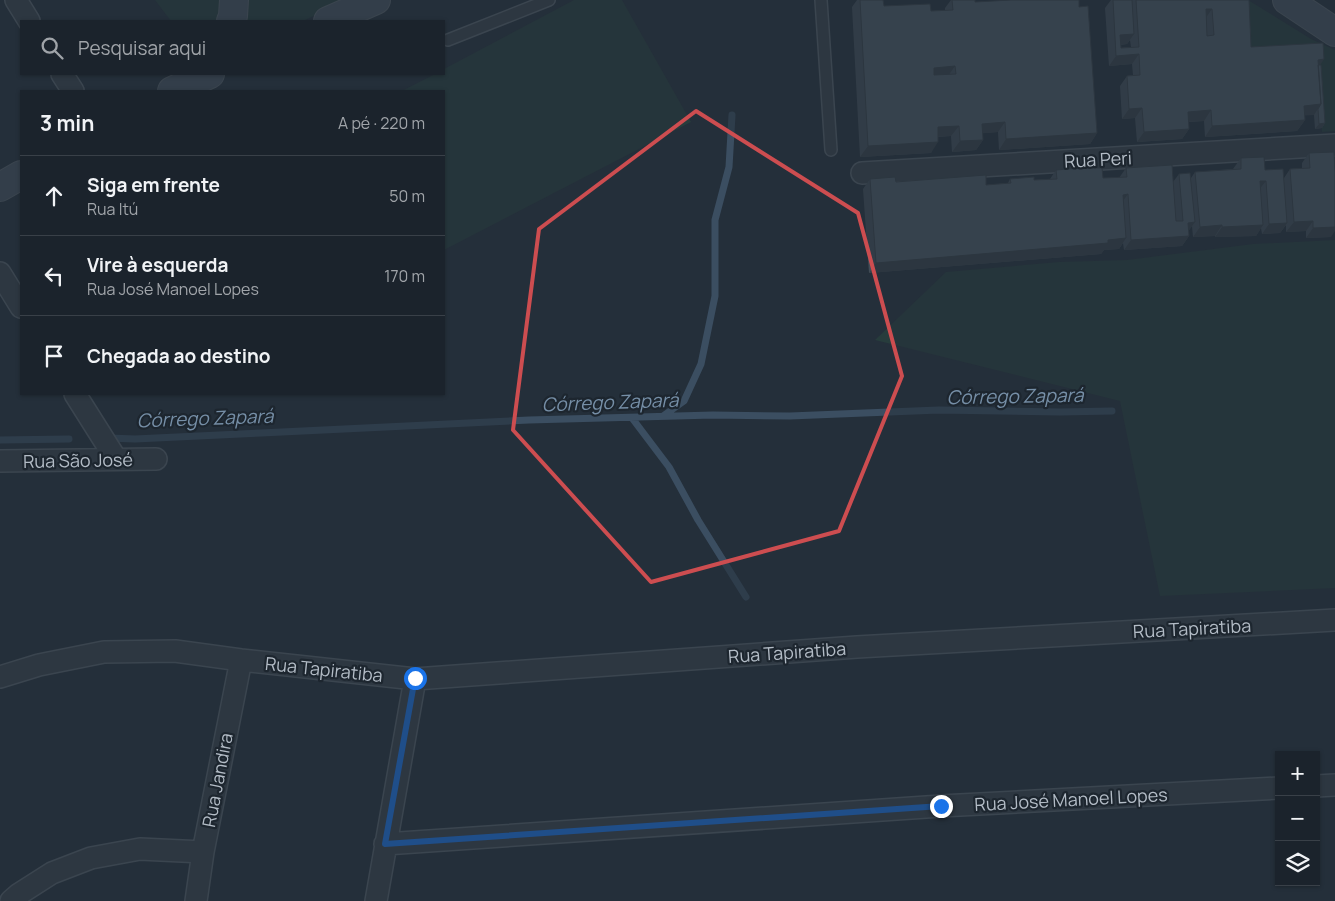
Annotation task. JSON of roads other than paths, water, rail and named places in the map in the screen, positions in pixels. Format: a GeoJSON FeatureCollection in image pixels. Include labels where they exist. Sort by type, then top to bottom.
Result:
{"type":"FeatureCollection","features":[{"type":"Feature","properties":{"kind":"main road"},"geometry":{"type":"LineString","coordinates":[[231,20],[234,16],[234,0]]}},
{"type":"Feature","properties":{"kind":"main road"},"geometry":{"type":"LineString","coordinates":[[330,20],[376,0]]}},
{"type":"Feature","properties":{"kind":"main road"},"geometry":{"type":"LineString","coordinates":[[1287,0],[1335,32]]}},
{"type":"Feature","properties":{"kind":"main road"},"geometry":{"type":"LineString","coordinates":[[179,85],[207,75]]}},
{"type":"Feature","properties":{"kind":"main road"},"geometry":{"type":"LineString","coordinates":[[0,187],[20,176]]}},
{"type":"Feature","properties":{"kind":"street"},"geometry":{"type":"LineString","coordinates":[[16,0],[28,20]]}},
{"type":"Feature","properties":{"kind":"street"},"geometry":{"type":"LineString","coordinates":[[63,75],[72,90]]}},
{"type":"Feature","properties":{"kind":"street","name":"Rua Peri"},"geometry":{"type":"LineString","coordinates":[[862,173],[1335,145]]}},
{"type":"Feature","properties":{"kind":"street"},"geometry":{"type":"LineString","coordinates":[[0,273],[20,305]]}},
{"type":"Feature","properties":{"kind":"street"},"geometry":{"type":"LineString","coordinates":[[76,395],[116,459]]}},
{"type":"Feature","properties":{"kind":"street","name":"Rua São José"},"geometry":{"type":"LineString","coordinates":[[0,462],[156,459]]}},
{"type":"Feature","properties":{"kind":"street","name":"Rua Tapiratiba"},"geometry":{"type":"LineString","coordinates":[[0,677],[39,665],[104,652],[175,651],[240,660],[415,678],[857,647],[1335,620]]}},
{"type":"Feature","properties":{"kind":"street","name":"Rua Jandira"},"geometry":{"type":"LineString","coordinates":[[196,901],[203,852],[240,660]]}},
{"type":"Feature","properties":{"kind":"street"},"geometry":{"type":"LineString","coordinates":[[376,901],[415,678]]}},
{"type":"Feature","properties":{"kind":"street"},"geometry":{"type":"LineString","coordinates":[[1320,786],[1335,785]]}},
{"type":"Feature","properties":{"kind":"street","name":"Rua José Manoel Lopes"},"geometry":{"type":"LineString","coordinates":[[385,844],[951,806],[1275,788]]}},
{"type":"Feature","properties":{"kind":"street"},"geometry":{"type":"LineString","coordinates":[[11,901],[52,873],[91,858],[140,849],[203,852]]}},
{"type":"Feature","properties":{"kind":"lane"},"geometry":{"type":"LineString","coordinates":[[448,40],[549,0]]}},
{"type":"Feature","properties":{"kind":"lane"},"geometry":{"type":"LineString","coordinates":[[822,0],[831,150]]}},
{"type":"Feature","properties":{"kind":"waterway"},"geometry":{"type":"LineString","coordinates":[[663,416],[684,401],[701,364],[715,296],[715,220],[729,167],[732,115]]}},
{"type":"Feature","properties":{"kind":"waterway","name":"Córrego Zapará"},"geometry":{"type":"LineString","coordinates":[[109,438],[135,439],[529,420],[713,415],[790,416],[939,410],[1112,411]]}},
{"type":"Feature","properties":{"kind":"waterway"},"geometry":{"type":"LineString","coordinates":[[632,418],[669,467],[698,520],[746,597]]}},
{"type":"Feature","properties":{"kind":"waterway","name":"Córrego Zapará"},"geometry":{"type":"LineString","coordinates":[[0,440],[69,439]]}}]}
